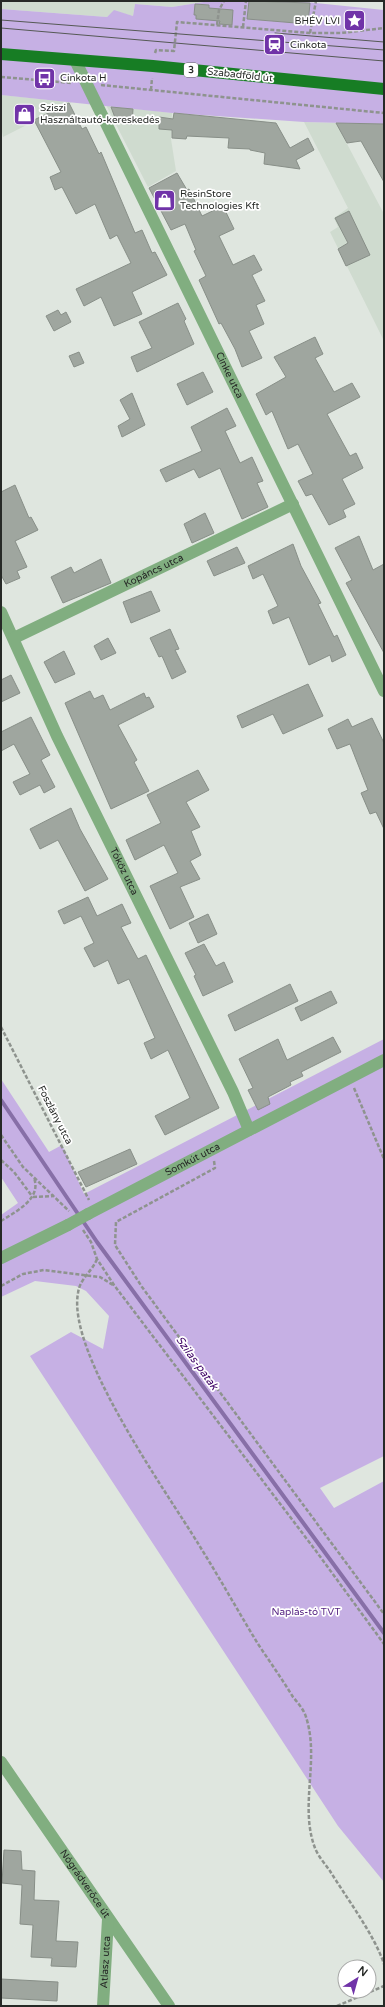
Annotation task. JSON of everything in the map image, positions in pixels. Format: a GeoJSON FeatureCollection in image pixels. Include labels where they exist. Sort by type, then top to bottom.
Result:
{"type":"FeatureCollection","features":[{"type":"Feature","properties":{"kind":"main road","name":"Szabadföld út"},"geometry":{"type":"LineString","coordinates":[[1,54],[384,89]]}},
{"type":"Feature","properties":{"kind":"street","name":"Cinke utca"},"geometry":{"type":"LineString","coordinates":[[75,60],[384,691]]}},
{"type":"Feature","properties":{"kind":"street","name":"Kopáncs utca"},"geometry":{"type":"LineString","coordinates":[[14,638],[293,504]]}},
{"type":"Feature","properties":{"kind":"street","name":"Tóköz utca"},"geometry":{"type":"LineString","coordinates":[[1,612],[58,736],[233,1092],[249,1130]]}},
{"type":"Feature","properties":{"kind":"street","name":"Somkút utca"},"geometry":{"type":"LineString","coordinates":[[1,1258],[384,1060]]}},
{"type":"Feature","properties":{"kind":"street","name":"Nógrádverőce út"},"geometry":{"type":"LineString","coordinates":[[1,1762],[169,2006]]}},
{"type":"Feature","properties":{"kind":"street","name":"Atlasz utca"},"geometry":{"type":"LineString","coordinates":[[102,2006],[108,1919]]}},
{"type":"Feature","properties":{"kind":"path"},"geometry":{"type":"LineString","coordinates":[[217,25],[219,10],[224,1]]}},
{"type":"Feature","properties":{"kind":"path"},"geometry":{"type":"LineString","coordinates":[[243,27],[246,1]]}},
{"type":"Feature","properties":{"kind":"path"},"geometry":{"type":"LineString","coordinates":[[310,33],[316,1]]}},
{"type":"Feature","properties":{"kind":"path"},"geometry":{"type":"LineString","coordinates":[[174,51],[177,22],[310,33],[340,33],[384,28]]}},
{"type":"Feature","properties":{"kind":"path"},"geometry":{"type":"LineString","coordinates":[[1,77],[384,112]]}},
{"type":"Feature","properties":{"kind":"path","name":"Foszlány utca"},"geometry":{"type":"LineString","coordinates":[[1,1027],[92,1212]]}},
{"type":"Feature","properties":{"kind":"path"},"geometry":{"type":"LineString","coordinates":[[350,1078],[384,1159]]}},
{"type":"Feature","properties":{"kind":"path"},"geometry":{"type":"LineString","coordinates":[[1,1135],[23,1167],[55,1196],[71,1221]]}},
{"type":"Feature","properties":{"kind":"path"},"geometry":{"type":"LineString","coordinates":[[213,1149],[215,1168],[116,1222],[115,1246],[142,1287],[384,1614]]}},
{"type":"Feature","properties":{"kind":"path"},"geometry":{"type":"LineString","coordinates":[[1,1160],[14,1172],[33,1197]]}},
{"type":"Feature","properties":{"kind":"path"},"geometry":{"type":"LineString","coordinates":[[1,1221],[33,1197],[36,1185],[33,1176]]}},
{"type":"Feature","properties":{"kind":"path"},"geometry":{"type":"LineString","coordinates":[[33,1197],[55,1196]]}},
{"type":"Feature","properties":{"kind":"path"},"geometry":{"type":"LineString","coordinates":[[88,1237],[97,1259],[114,1285],[316,1551],[384,1644]]}},
{"type":"Feature","properties":{"kind":"path"},"geometry":{"type":"LineString","coordinates":[[97,1259],[93,1268],[85,1275],[78,1292],[77,1311],[90,1358],[100,1380],[138,1447],[258,1643],[306,1716],[312,1757],[308,1803],[310,1827],[315,1849],[363,1924],[384,1964]]}},
{"type":"Feature","properties":{"kind":"path"},"geometry":{"type":"LineString","coordinates":[[1,1286],[23,1274],[34,1271],[100,1277],[114,1285]]}},
{"type":"Feature","properties":{"kind":"path"},"geometry":{"type":"LineString","coordinates":[[337,2006],[384,1986]]}},
{"type":"Feature","properties":{"kind":"shaded area"},"geometry":{"type":"Polygon","coordinates":[[[1,1],[210,1],[172,7],[135,4],[133,16],[114,11],[107,17],[1,9],[1,1]]]}},
{"type":"Feature","properties":{"kind":"shaded area","name":"Sziszi Használtautó-kereskedés"},"geometry":{"type":"Polygon","coordinates":[[[1,95],[72,102],[3,137],[1,127],[1,95]]]}},
{"type":"Feature","properties":{"kind":"shaded area"},"geometry":{"type":"Polygon","coordinates":[[[106,105],[172,113],[171,139],[176,171],[148,187],[106,105]]]}},
{"type":"Feature","properties":{"kind":"shaded area"},"geometry":{"type":"Polygon","coordinates":[[[304,122],[336,123],[384,214],[383,339],[330,232],[338,227],[334,218],[348,208],[304,122]]]}},
{"type":"Feature","properties":{"kind":"green space"},"geometry":{"type":"Polygon","coordinates":[[[210,1],[296,1],[384,10],[384,124],[304,122],[172,113],[1,95],[1,9],[107,17],[114,10],[133,16],[135,4],[172,7],[210,1]]]}},
{"type":"Feature","properties":{"kind":"green space","name":"Naplás-tó TVT"},"geometry":{"type":"Polygon","coordinates":[[[384,1039],[384,1456],[320,1488],[334,1508],[384,1481],[384,1882],[338,1826],[30,1356],[71,1332],[103,1349],[109,1316],[86,1291],[76,1286],[35,1281],[1,1297],[1,1215],[18,1203],[1,1177],[1,1079],[49,1152],[62,1145],[84,1194],[384,1039]]]}},
{"type":"Feature","properties":{"kind":"building"},"geometry":{"type":"Polygon","coordinates":[[[249,1],[310,3],[308,24],[247,19],[249,1]]]}},
{"type":"Feature","properties":{"kind":"building"},"geometry":{"type":"Polygon","coordinates":[[[195,4],[209,5],[209,8],[233,10],[232,25],[219,24],[220,21],[196,19],[196,15],[194,15],[195,4]]]}},
{"type":"Feature","properties":{"kind":"building"},"geometry":{"type":"Polygon","coordinates":[[[69,103],[82,129],[86,127],[99,154],[101,152],[135,233],[142,230],[152,253],[155,252],[167,275],[132,292],[142,314],[114,326],[101,297],[84,306],[76,289],[131,263],[117,235],[110,239],[95,204],[76,214],[62,187],[55,190],[50,177],[61,172],[34,120],[69,103]]]}},
{"type":"Feature","properties":{"kind":"building"},"geometry":{"type":"Polygon","coordinates":[[[111,107],[133,109],[132,124],[117,123],[111,107]]]}},
{"type":"Feature","properties":{"kind":"building"},"geometry":{"type":"Polygon","coordinates":[[[174,113],[276,123],[290,148],[308,138],[314,150],[296,160],[300,169],[264,164],[265,153],[250,149],[228,148],[229,138],[187,136],[186,139],[172,138],[172,130],[159,129],[159,117],[173,119],[174,113]]]}},
{"type":"Feature","properties":{"kind":"building"},"geometry":{"type":"Polygon","coordinates":[[[336,123],[384,124],[384,182],[361,141],[347,143],[336,123]]]}},
{"type":"Feature","properties":{"kind":"building"},"geometry":{"type":"Polygon","coordinates":[[[177,173],[187,190],[189,189],[202,216],[223,206],[234,229],[219,236],[233,265],[254,255],[262,270],[252,275],[265,301],[256,305],[264,324],[249,331],[262,358],[242,367],[235,349],[221,323],[219,324],[199,280],[206,276],[194,251],[196,250],[185,224],[171,230],[149,188],[177,173]]]}},
{"type":"Feature","properties":{"kind":"building"},"geometry":{"type":"Polygon","coordinates":[[[349,211],[370,255],[346,266],[338,249],[348,243],[335,218],[349,211]]]}},
{"type":"Feature","properties":{"kind":"building"},"geometry":{"type":"Polygon","coordinates":[[[178,303],[186,319],[184,321],[194,344],[137,372],[131,357],[152,348],[139,322],[178,303]]]}},
{"type":"Feature","properties":{"kind":"building"},"geometry":{"type":"Polygon","coordinates":[[[58,310],[61,315],[66,312],[71,322],[54,331],[46,316],[58,310]]]}},
{"type":"Feature","properties":{"kind":"building"},"geometry":{"type":"Polygon","coordinates":[[[315,337],[323,354],[315,358],[334,392],[352,383],[360,397],[327,414],[350,456],[356,453],[363,468],[342,479],[355,504],[343,510],[346,517],[329,525],[312,494],[306,496],[298,481],[313,474],[298,444],[288,449],[272,411],[266,415],[256,394],[286,377],[274,357],[315,337]]]}},
{"type":"Feature","properties":{"kind":"building"},"geometry":{"type":"Polygon","coordinates":[[[79,352],[84,363],[74,367],[69,356],[79,352]]]}},
{"type":"Feature","properties":{"kind":"building"},"geometry":{"type":"Polygon","coordinates":[[[203,372],[213,392],[187,405],[177,384],[203,372]]]}},
{"type":"Feature","properties":{"kind":"building"},"geometry":{"type":"Polygon","coordinates":[[[132,393],[145,425],[122,437],[118,426],[130,419],[120,400],[132,393]]]}},
{"type":"Feature","properties":{"kind":"building"},"geometry":{"type":"Polygon","coordinates":[[[227,408],[236,426],[225,431],[240,463],[252,457],[263,481],[257,483],[268,507],[242,519],[220,468],[199,478],[194,469],[166,482],[160,470],[202,451],[191,427],[227,408]]]}},
{"type":"Feature","properties":{"kind":"building"},"geometry":{"type":"Polygon","coordinates":[[[15,485],[29,518],[31,517],[38,530],[15,541],[27,567],[17,571],[20,578],[6,584],[1,575],[1,492],[15,485]]]}},
{"type":"Feature","properties":{"kind":"building"},"geometry":{"type":"Polygon","coordinates":[[[205,513],[214,533],[192,543],[184,524],[205,513]]]}},
{"type":"Feature","properties":{"kind":"building"},"geometry":{"type":"Polygon","coordinates":[[[359,536],[373,570],[384,564],[384,653],[346,583],[352,580],[335,548],[359,536]]]}},
{"type":"Feature","properties":{"kind":"building"},"geometry":{"type":"Polygon","coordinates":[[[293,544],[301,566],[321,603],[318,604],[334,637],[337,635],[346,655],[332,662],[330,655],[309,665],[289,617],[273,624],[268,611],[278,606],[263,574],[253,579],[248,566],[293,544]]]}},
{"type":"Feature","properties":{"kind":"building"},"geometry":{"type":"Polygon","coordinates":[[[237,547],[245,563],[214,576],[207,561],[237,547]]]}},
{"type":"Feature","properties":{"kind":"building"},"geometry":{"type":"Polygon","coordinates":[[[101,559],[111,583],[63,603],[51,577],[71,567],[74,573],[101,559]]]}},
{"type":"Feature","properties":{"kind":"building"},"geometry":{"type":"Polygon","coordinates":[[[151,591],[160,611],[131,623],[123,602],[151,591]]]}},
{"type":"Feature","properties":{"kind":"building"},"geometry":{"type":"Polygon","coordinates":[[[170,629],[179,649],[175,650],[186,672],[172,679],[162,656],[159,657],[150,638],[170,629]]]}},
{"type":"Feature","properties":{"kind":"building"},"geometry":{"type":"Polygon","coordinates":[[[108,638],[116,653],[101,660],[94,646],[108,638]]]}},
{"type":"Feature","properties":{"kind":"building"},"geometry":{"type":"Polygon","coordinates":[[[64,651],[75,674],[55,683],[44,662],[64,651]]]}},
{"type":"Feature","properties":{"kind":"building"},"geometry":{"type":"Polygon","coordinates":[[[11,675],[20,693],[1,702],[1,680],[11,675]]]}},
{"type":"Feature","properties":{"kind":"building"},"geometry":{"type":"Polygon","coordinates":[[[308,684],[323,716],[283,734],[273,714],[242,728],[237,716],[308,684]]]}},
{"type":"Feature","properties":{"kind":"building"},"geometry":{"type":"Polygon","coordinates":[[[90,691],[94,699],[103,695],[110,710],[144,693],[146,698],[149,697],[154,707],[118,725],[137,760],[134,762],[149,791],[111,809],[65,703],[90,691]]]}},
{"type":"Feature","properties":{"kind":"building"},"geometry":{"type":"Polygon","coordinates":[[[31,717],[50,755],[41,760],[55,787],[44,793],[40,785],[20,795],[13,782],[30,774],[14,744],[1,751],[1,732],[31,717]]]}},
{"type":"Feature","properties":{"kind":"building"},"geometry":{"type":"Polygon","coordinates":[[[372,718],[384,743],[384,829],[376,812],[370,814],[361,793],[368,790],[350,744],[337,749],[328,729],[348,719],[352,727],[372,718]]]}},
{"type":"Feature","properties":{"kind":"building"},"geometry":{"type":"Polygon","coordinates":[[[198,770],[209,790],[186,802],[200,827],[191,831],[201,855],[190,861],[200,879],[180,887],[194,917],[170,929],[150,886],[178,873],[164,845],[135,860],[126,840],[161,823],[147,795],[198,770]]]}},
{"type":"Feature","properties":{"kind":"building"},"geometry":{"type":"Polygon","coordinates":[[[71,808],[80,829],[108,879],[85,891],[58,840],[40,849],[30,829],[71,808]]]}},
{"type":"Feature","properties":{"kind":"building"},"geometry":{"type":"Polygon","coordinates":[[[88,897],[97,916],[122,904],[131,923],[121,927],[138,959],[146,955],[219,1108],[165,1135],[155,1116],[190,1098],[168,1050],[151,1059],[144,1043],[155,1038],[129,979],[118,984],[108,960],[94,967],[84,948],[94,943],[81,916],[64,924],[58,911],[88,897]]]}},
{"type":"Feature","properties":{"kind":"building"},"geometry":{"type":"Polygon","coordinates":[[[208,914],[217,934],[198,943],[189,923],[208,914]]]}},
{"type":"Feature","properties":{"kind":"building"},"geometry":{"type":"Polygon","coordinates":[[[204,944],[216,966],[224,962],[233,982],[203,996],[194,976],[196,975],[185,953],[204,944]]]}},
{"type":"Feature","properties":{"kind":"building"},"geometry":{"type":"Polygon","coordinates":[[[290,984],[298,1001],[235,1031],[228,1015],[290,984]]]}},
{"type":"Feature","properties":{"kind":"building"},"geometry":{"type":"Polygon","coordinates":[[[331,991],[337,1003],[301,1021],[295,1008],[331,991]]]}},
{"type":"Feature","properties":{"kind":"building"},"geometry":{"type":"Polygon","coordinates":[[[333,1037],[341,1052],[301,1072],[303,1076],[290,1082],[291,1085],[268,1097],[270,1104],[258,1110],[248,1090],[253,1088],[239,1059],[278,1039],[287,1060],[333,1037]]]}},
{"type":"Feature","properties":{"kind":"building"},"geometry":{"type":"Polygon","coordinates":[[[130,1149],[137,1164],[86,1187],[78,1172],[130,1149]]]}},
{"type":"Feature","properties":{"kind":"building"},"geometry":{"type":"Polygon","coordinates":[[[4,1850],[21,1851],[22,1870],[35,1871],[34,1900],[59,1901],[56,1941],[78,1942],[76,1967],[51,1966],[52,1958],[31,1957],[33,1925],[20,1924],[22,1885],[2,1883],[4,1850]]]}},
{"type":"Feature","properties":{"kind":"building"},"geometry":{"type":"Polygon","coordinates":[[[1,1979],[58,1982],[57,2001],[1,1998],[1,1979]]]}},
{"type":"Feature","properties":{"kind":"waterway","name":"Szilas-patak"},"geometry":{"type":"LineString","coordinates":[[1,1100],[97,1242],[384,1633]]}},
{"type":"Feature","properties":{"kind":"tram line"},"geometry":{"type":"LineString","coordinates":[[1,20],[384,50]]}},
{"type":"Feature","properties":{"kind":"tram line"},"geometry":{"type":"LineString","coordinates":[[1,28],[384,61]]}},
{"type":"Feature","properties":{"kind":"tram line"},"geometry":{"type":"LineString","coordinates":[[275,33],[384,42]]}},
{"type":"Feature","properties":{"kind":"place","name":"BHÉV LVI"},"geometry":{"type":"Point","coordinates":[355,21]}},
{"type":"Feature","properties":{"kind":"place","name":"Cinkota"},"geometry":{"type":"Point","coordinates":[275,45]}},
{"type":"Feature","properties":{"kind":"place","name":"Cinkota H"},"geometry":{"type":"Point","coordinates":[45,78]}},
{"type":"Feature","properties":{"kind":"place","name":"Sziszi Használtautó-kereskedés"},"geometry":{"type":"Point","coordinates":[24,114]}},
{"type":"Feature","properties":{"kind":"place","name":"ResinStore Technologies Kft"},"geometry":{"type":"Point","coordinates":[165,200]}}]}
